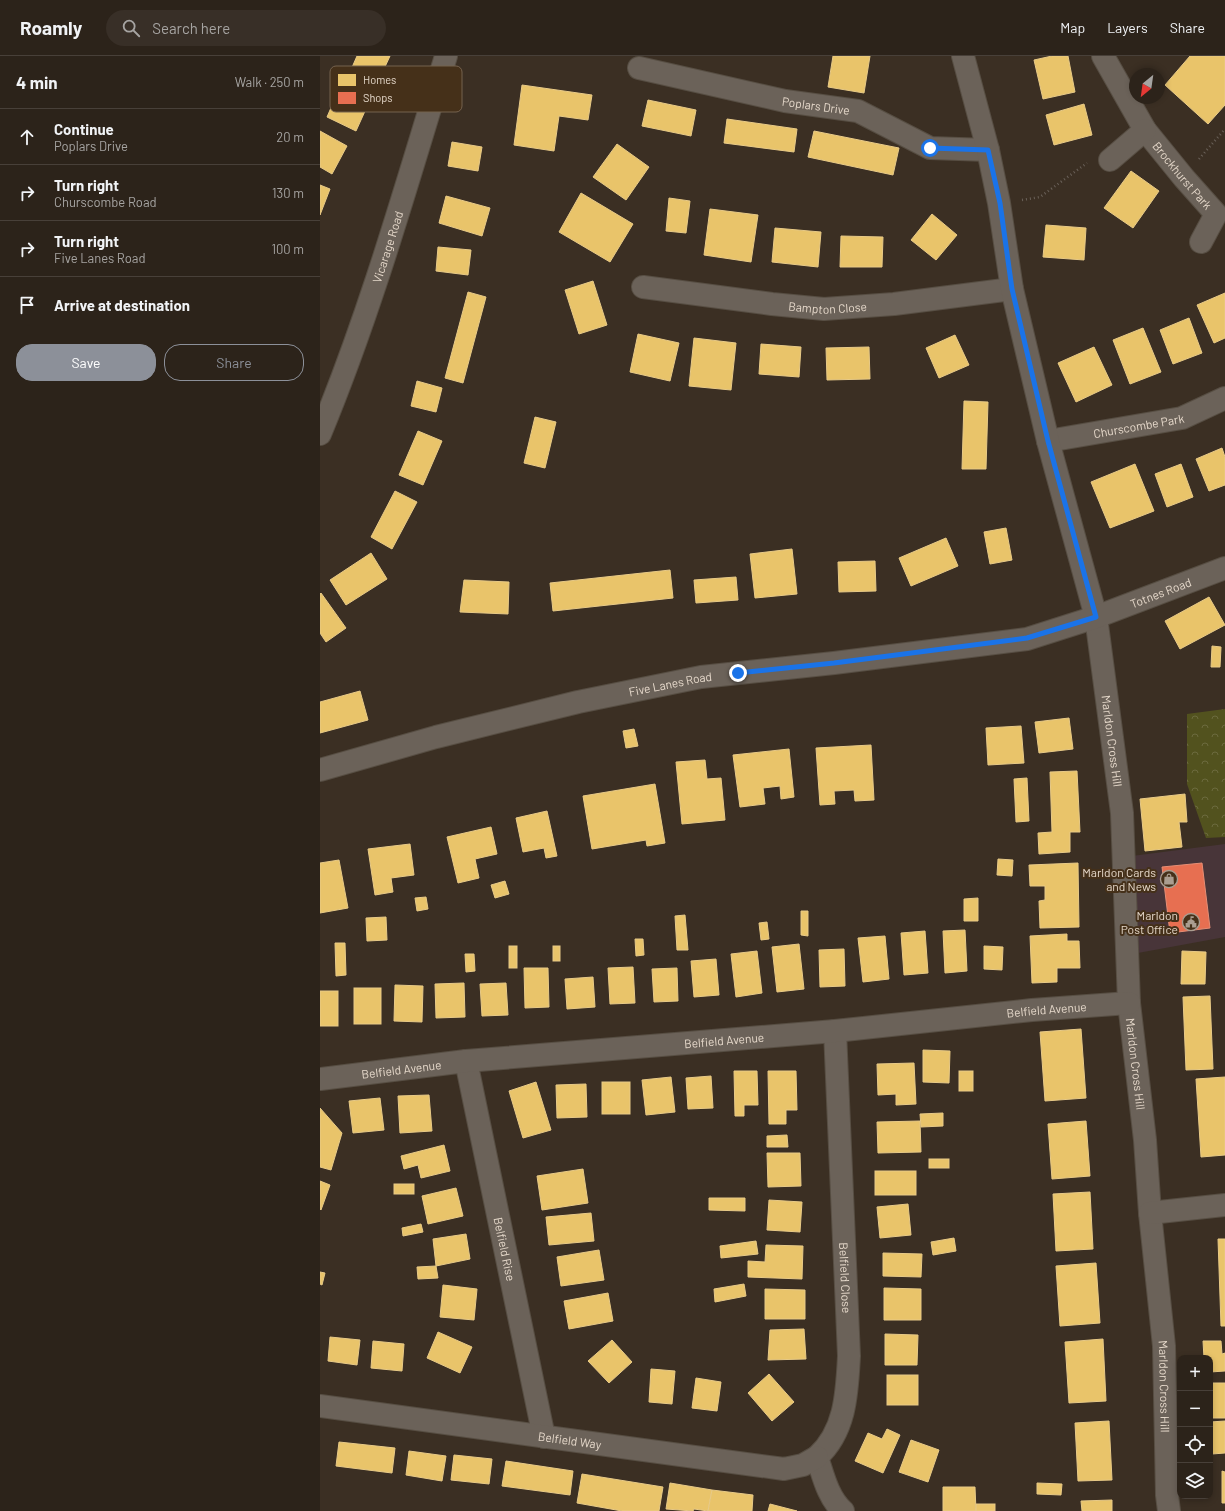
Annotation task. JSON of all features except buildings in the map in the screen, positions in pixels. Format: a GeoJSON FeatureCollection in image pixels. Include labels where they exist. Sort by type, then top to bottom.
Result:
{"type":"FeatureCollection","features":[{"type":"Feature","properties":{"kind":"street","name":"Vicarage Road"},"geometry":{"type":"LineString","coordinates":[[443,66],[446,56]]}},
{"type":"Feature","properties":{"kind":"street","name":"Marldon Cross Hill"},"geometry":{"type":"LineString","coordinates":[[963,56],[988,150],[1000,203],[1012,289],[1048,441],[1096,617],[1122,813],[1129,1003],[1145,1140],[1150,1213],[1164,1346],[1167,1495],[1169,1511]]}},
{"type":"Feature","properties":{"kind":"street","name":"Brockhurst Park"},"geometry":{"type":"LineString","coordinates":[[1103,56],[1145,130],[1184,178],[1216,214],[1201,242]]}},
{"type":"Feature","properties":{"kind":"street","name":"Poplars Drive"},"geometry":{"type":"LineString","coordinates":[[639,68],[785,101],[858,111],[930,148],[988,150]]}},
{"type":"Feature","properties":{"kind":"street","name":"Vicarage Road"},"geometry":{"type":"LineString","coordinates":[[320,434],[377,282],[429,112]]}},
{"type":"Feature","properties":{"kind":"street","name":"Brockhurst Park"},"geometry":{"type":"LineString","coordinates":[[1110,160],[1145,130]]}},
{"type":"Feature","properties":{"kind":"street","name":"Bampton Close"},"geometry":{"type":"LineString","coordinates":[[643,287],[772,304],[824,309],[894,304],[1012,289]]}},
{"type":"Feature","properties":{"kind":"street","name":"Churscombe Park"},"geometry":{"type":"LineString","coordinates":[[1048,441],[1182,418],[1225,398]]}},
{"type":"Feature","properties":{"kind":"street","name":"Totnes Road"},"geometry":{"type":"LineString","coordinates":[[1096,617],[1225,568]]}},
{"type":"Feature","properties":{"kind":"street","name":"Five Lanes Road"},"geometry":{"type":"LineString","coordinates":[[320,770],[436,737],[578,702],[701,677],[834,663],[1027,638],[1096,617]]}},
{"type":"Feature","properties":{"kind":"street","name":"Belfield Avenue"},"geometry":{"type":"LineString","coordinates":[[320,1079],[466,1061],[835,1031],[1032,1010],[1129,1003]]}},
{"type":"Feature","properties":{"kind":"street","name":"Belfield Close"},"geometry":{"type":"LineString","coordinates":[[817,1457],[826,1448],[836,1431],[844,1412],[850,1356],[835,1031]]}},
{"type":"Feature","properties":{"kind":"street","name":"Belfield Rise"},"geometry":{"type":"LineString","coordinates":[[466,1061],[544,1437]]}},
{"type":"Feature","properties":{"kind":"street"},"geometry":{"type":"LineString","coordinates":[[1150,1213],[1225,1205]]}},
{"type":"Feature","properties":{"kind":"street","name":"Belfield Way"},"geometry":{"type":"LineString","coordinates":[[320,1406],[784,1469],[803,1465],[817,1457]]}},
{"type":"Feature","properties":{"kind":"street"},"geometry":{"type":"LineString","coordinates":[[817,1457],[828,1489],[843,1511]]}},
{"type":"Feature","properties":{"kind":"path"},"geometry":{"type":"LineString","coordinates":[[1184,178],[1225,129]]}},
{"type":"Feature","properties":{"kind":"path"},"geometry":{"type":"LineString","coordinates":[[1000,203],[1040,197],[1100,154],[1110,160]]}},
{"type":"Feature","properties":{"kind":"shaded area"},"geometry":{"type":"Polygon","coordinates":[[[1225,844],[1225,937],[1127,955],[1124,857],[1225,844]]]}},
{"type":"Feature","properties":{"kind":"green space"},"geometry":{"type":"Polygon","coordinates":[[[1225,709],[1225,837],[1206,838],[1187,784],[1187,714],[1225,709]]]}},
{"type":"Feature","properties":{"kind":"place","name":"Marldon Cards and News"},"geometry":{"type":"Point","coordinates":[1169,879]}},
{"type":"Feature","properties":{"kind":"place","name":"Marldon Post Office"},"geometry":{"type":"Point","coordinates":[1191,922]}},
{"type":"Feature","properties":{"kind":"route"},"geometry":{"type":"LineString","coordinates":[[738,673],[834,663],[1027,638],[1096,617],[1048,441],[1012,289],[1000,203],[988,150],[930,148]]}}]}
